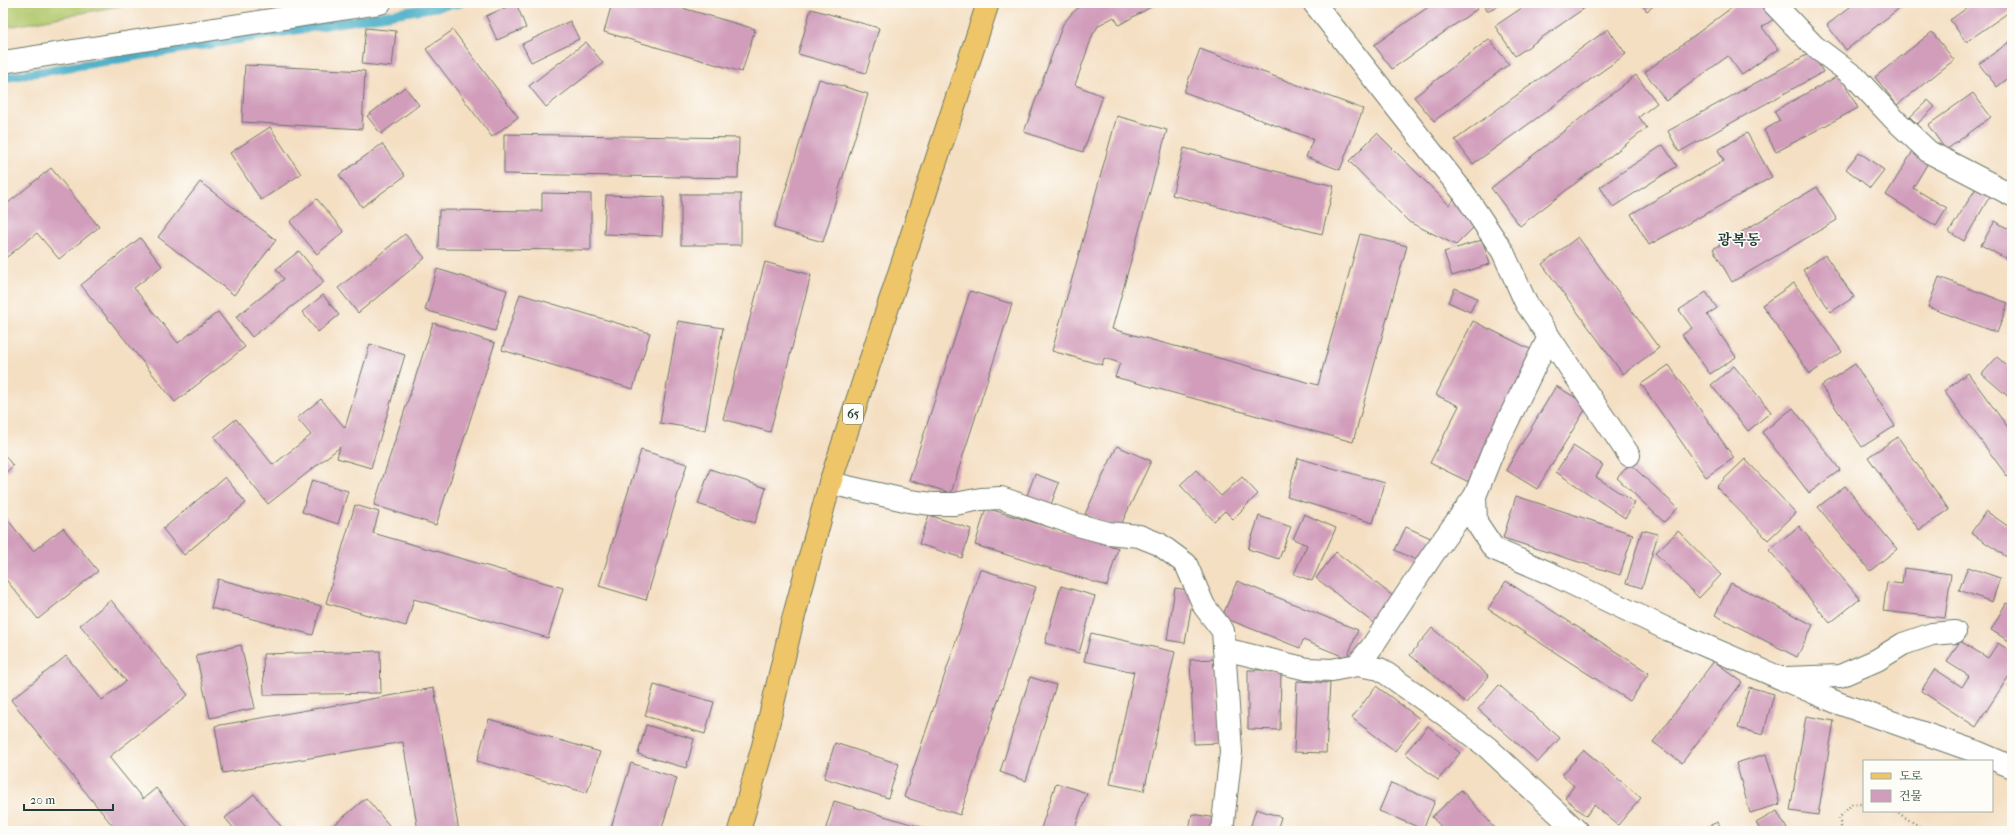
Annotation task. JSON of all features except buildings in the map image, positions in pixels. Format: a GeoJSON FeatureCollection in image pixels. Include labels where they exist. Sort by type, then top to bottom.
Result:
{"type":"FeatureCollection","features":[{"type":"Feature","properties":{"kind":"main road","name":"65"},"geometry":{"type":"LineString","coordinates":[[739,831],[763,746],[792,623],[830,483],[988,3]]}},
{"type":"Feature","properties":{"kind":"street"},"geometry":{"type":"LineString","coordinates":[[3,62],[380,3]]}},
{"type":"Feature","properties":{"kind":"street"},"geometry":{"type":"LineString","coordinates":[[1314,3],[1463,192],[1503,252],[1526,303],[1629,455]]}},
{"type":"Feature","properties":{"kind":"street"},"geometry":{"type":"LineString","coordinates":[[1773,3],[1814,46],[1855,77],[1894,119],[1929,152],[2012,195]]}},
{"type":"Feature","properties":{"kind":"street"},"geometry":{"type":"LineString","coordinates":[[1357,665],[1371,648],[1432,554],[1475,496],[1493,451],[1549,337]]}},
{"type":"Feature","properties":{"kind":"street"},"geometry":{"type":"LineString","coordinates":[[830,483],[909,501],[932,504],[955,504],[981,499],[1001,498],[1078,525],[1108,533],[1139,536],[1159,544],[1186,564],[1204,606],[1223,631],[1231,752],[1222,831]]}},
{"type":"Feature","properties":{"kind":"street"},"geometry":{"type":"LineString","coordinates":[[1475,496],[1476,522],[1494,549],[1556,576],[1662,627],[1838,704],[1977,752],[2012,767]]}},
{"type":"Feature","properties":{"kind":"street"},"geometry":{"type":"LineString","coordinates":[[1777,678],[1840,676],[1877,660],[1903,644],[1932,634],[1955,632]]}},
{"type":"Feature","properties":{"kind":"street"},"geometry":{"type":"LineString","coordinates":[[1224,649],[1307,669],[1332,670],[1357,665],[1380,669],[1487,747],[1577,831]]}},
{"type":"Feature","properties":{"kind":"path"},"geometry":{"type":"LineString","coordinates":[[1842,831],[1839,818],[1852,804],[1863,804]]}},
{"type":"Feature","properties":{"kind":"path"},"geometry":{"type":"LineString","coordinates":[[1897,812],[1927,831]]}},
{"type":"Feature","properties":{"kind":"green space"},"geometry":{"type":"Polygon","coordinates":[[[3,3],[135,3],[3,28],[3,3]]]}},
{"type":"Feature","properties":{"kind":"waterway"},"geometry":{"type":"LineString","coordinates":[[3,78],[460,3]]}},
{"type":"Feature","properties":{"kind":"district","name":"광복동"},"geometry":{"type":"Point","coordinates":[1739,240]}}]}
